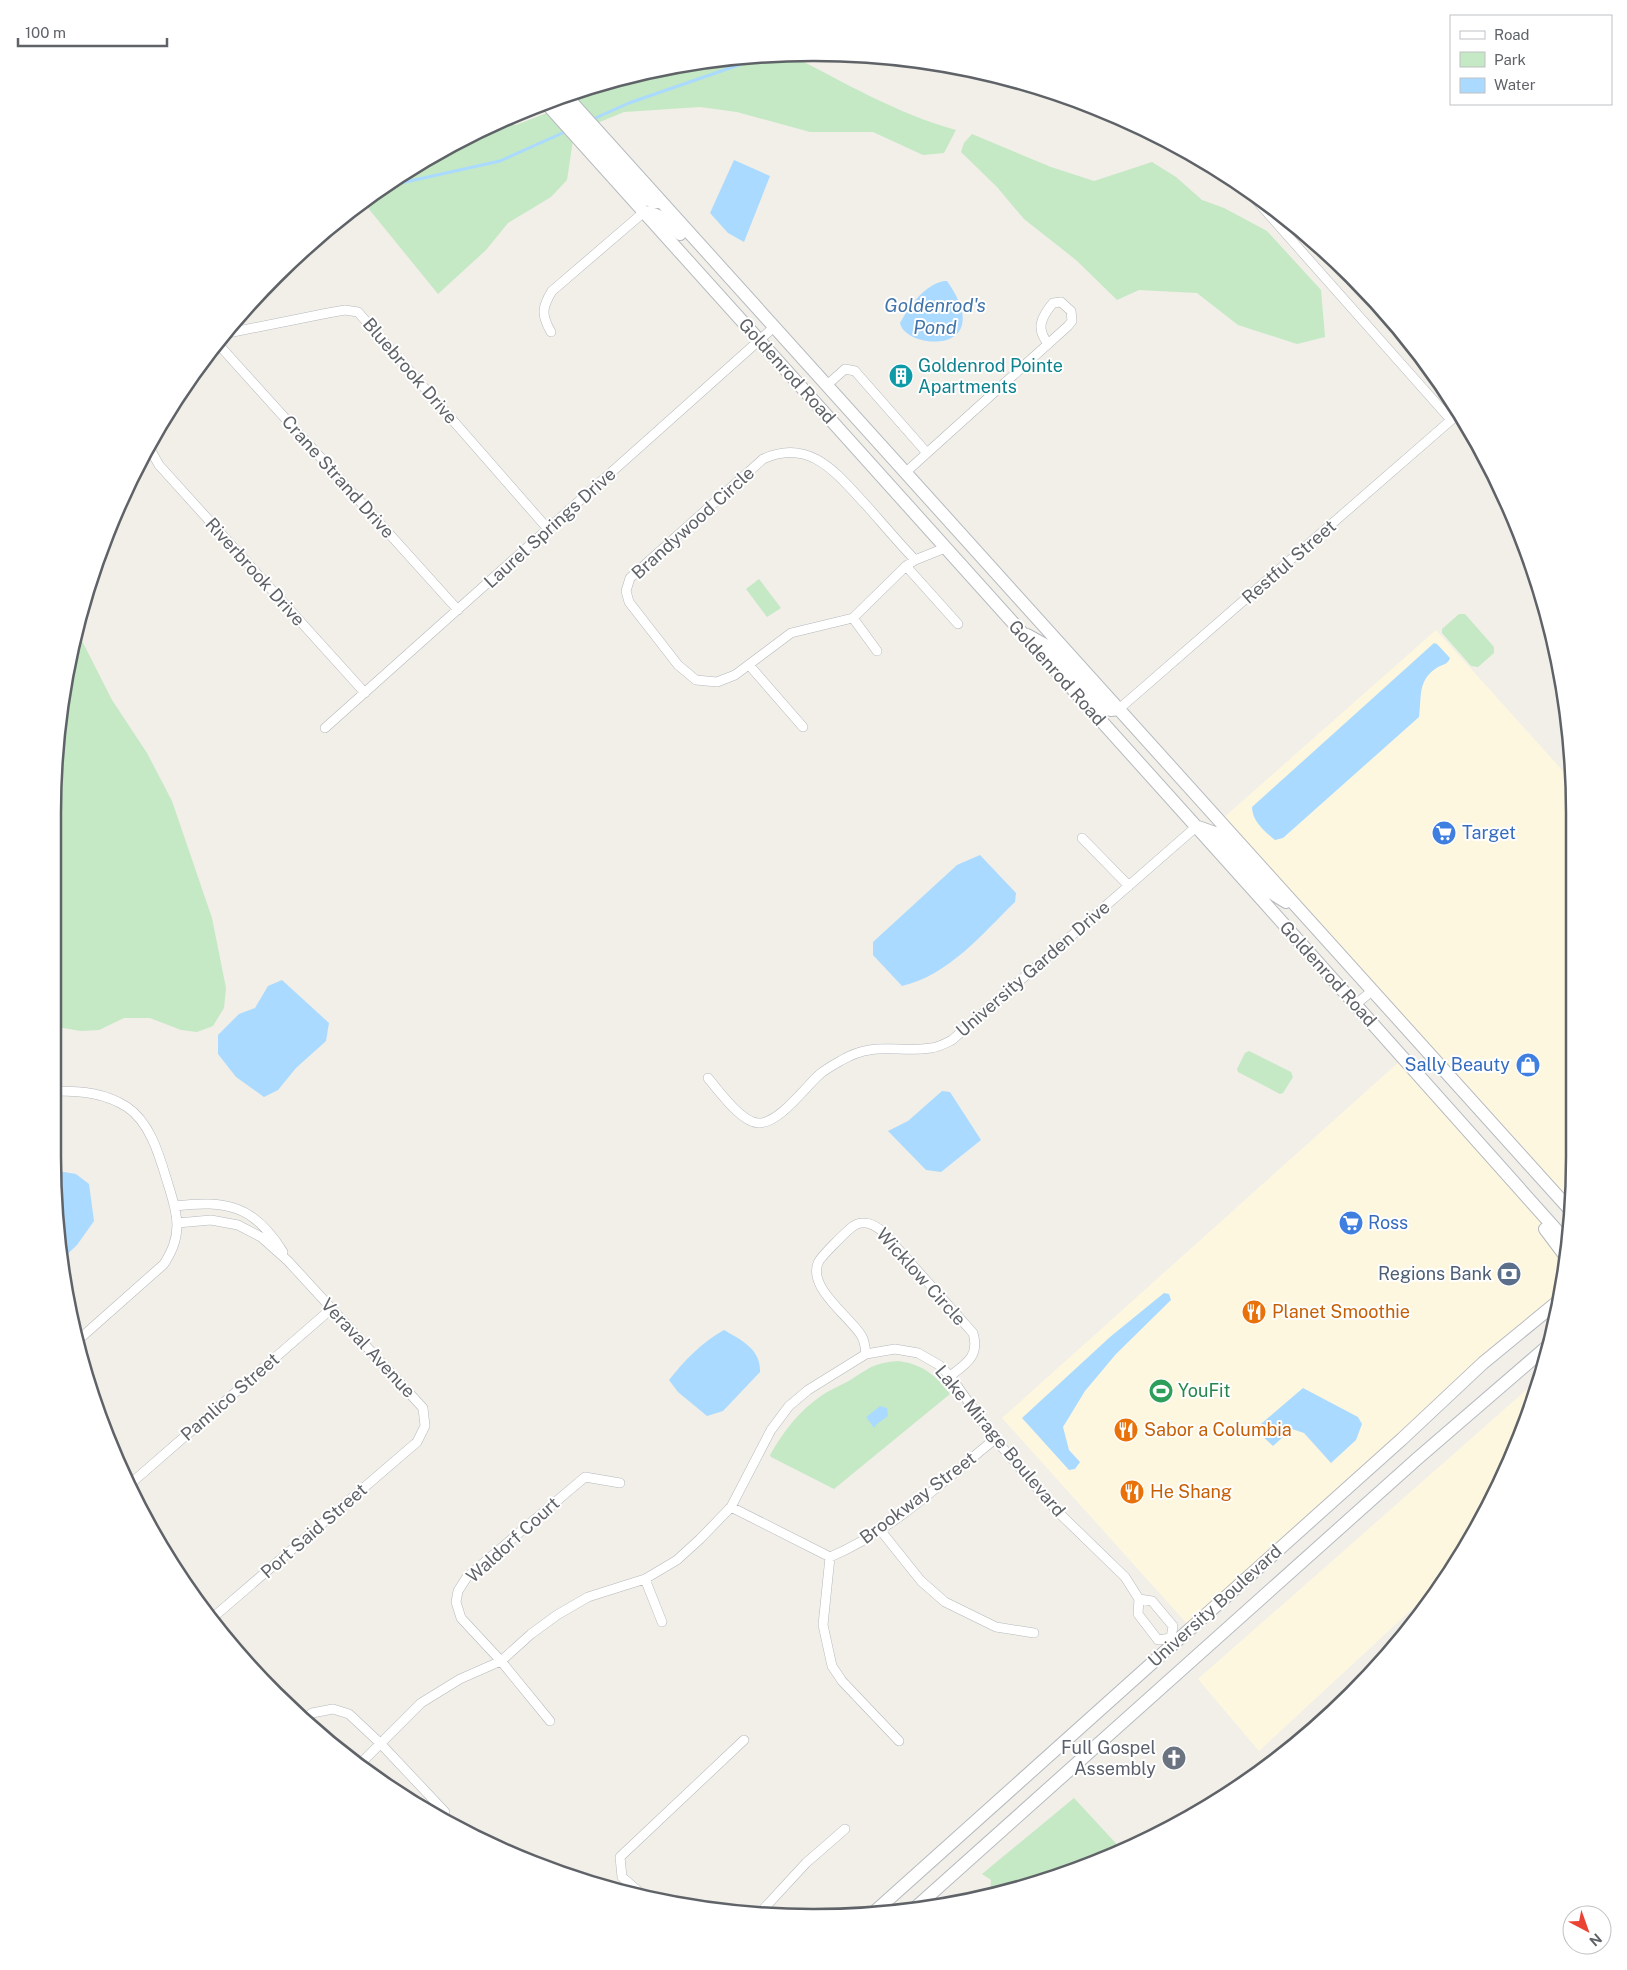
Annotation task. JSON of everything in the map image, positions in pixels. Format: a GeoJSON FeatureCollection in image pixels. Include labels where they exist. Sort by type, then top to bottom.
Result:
{"type":"FeatureCollection","features":[{"type":"Feature","properties":{"kind":"main road","name":"Goldenrod Road"},"geometry":{"type":"LineString","coordinates":[[568,109],[602,150],[644,212],[1356,1004],[1561,1235]]}},
{"type":"Feature","properties":{"kind":"main road","name":"Goldenrod Road"},"geometry":{"type":"LineString","coordinates":[[568,109],[602,150],[662,202],[1564,1203]]}},
{"type":"Feature","properties":{"kind":"main road"},"geometry":{"type":"LineString","coordinates":[[644,212],[664,218],[751,301]]}},
{"type":"Feature","properties":{"kind":"main road"},"geometry":{"type":"LineString","coordinates":[[945,548],[964,550],[1020,613],[1043,626]]}},
{"type":"Feature","properties":{"kind":"main road"},"geometry":{"type":"LineString","coordinates":[[1017,628],[1047,646],[1101,707],[1119,710]]}},
{"type":"Feature","properties":{"kind":"main road"},"geometry":{"type":"LineString","coordinates":[[1196,827],[1215,833],[1270,892],[1299,910]]}},
{"type":"Feature","properties":{"kind":"main road"},"geometry":{"type":"LineString","coordinates":[[1512,1179],[1526,1206],[1560,1247]]}},
{"type":"Feature","properties":{"kind":"main road","name":"University Boulevard"},"geometry":{"type":"LineString","coordinates":[[882,1905],[1173,1640],[1402,1439],[1483,1363],[1550,1307]]}},
{"type":"Feature","properties":{"kind":"main road","name":"University Boulevard"},"geometry":{"type":"LineString","coordinates":[[924,1900],[1411,1464],[1539,1353]]}},
{"type":"Feature","properties":{"kind":"street"},"geometry":{"type":"LineString","coordinates":[[551,332],[544,320],[544,303],[552,291],[644,212]]}},
{"type":"Feature","properties":{"kind":"street"},"geometry":{"type":"LineString","coordinates":[[1271,217],[1451,420]]}},
{"type":"Feature","properties":{"kind":"street"},"geometry":{"type":"LineString","coordinates":[[905,473],[1048,343],[1072,321],[1071,311],[1062,302],[1053,303],[1045,312],[1041,322],[1040,331],[1048,343]]}},
{"type":"Feature","properties":{"kind":"street","name":"Bluebrook Drive"},"geometry":{"type":"LineString","coordinates":[[238,330],[345,310],[358,312],[548,529]]}},
{"type":"Feature","properties":{"kind":"street","name":"Laurel Springs Drive"},"geometry":{"type":"LineString","coordinates":[[325,728],[774,327]]}},
{"type":"Feature","properties":{"kind":"street","name":"Crane Strand Drive"},"geometry":{"type":"LineString","coordinates":[[222,350],[458,610]]}},
{"type":"Feature","properties":{"kind":"street"},"geometry":{"type":"LineString","coordinates":[[827,385],[845,370],[855,371],[927,453]]}},
{"type":"Feature","properties":{"kind":"street","name":"Restful Street"},"geometry":{"type":"LineString","coordinates":[[1119,710],[1451,420]]}},
{"type":"Feature","properties":{"kind":"street","name":"Brandywood Circle"},"geometry":{"type":"LineString","coordinates":[[853,618],[791,633],[735,675],[722,682],[708,682],[692,678],[678,665],[630,602],[626,591],[630,578],[635,573],[763,459],[772,455],[798,453],[811,456],[832,469],[915,560]]}},
{"type":"Feature","properties":{"kind":"street","name":"Riverbrook Drive"},"geometry":{"type":"LineString","coordinates":[[153,454],[159,465],[365,693]]}},
{"type":"Feature","properties":{"kind":"street"},"geometry":{"type":"LineString","coordinates":[[877,651],[853,618],[906,566],[915,560],[945,548]]}},
{"type":"Feature","properties":{"kind":"street"},"geometry":{"type":"LineString","coordinates":[[906,566],[958,624]]}},
{"type":"Feature","properties":{"kind":"street"},"geometry":{"type":"LineString","coordinates":[[749,666],[804,727]]}},
{"type":"Feature","properties":{"kind":"street","name":"University Garden Drive"},"geometry":{"type":"LineString","coordinates":[[708,1078],[741,1115],[751,1121],[760,1123],[775,1118],[821,1073],[843,1059],[865,1050],[926,1048],[943,1044],[970,1026],[1196,827]]}},
{"type":"Feature","properties":{"kind":"street"},"geometry":{"type":"LineString","coordinates":[[1082,838],[1128,886]]}},
{"type":"Feature","properties":{"kind":"street"},"geometry":{"type":"LineString","coordinates":[[1356,1004],[1372,991]]}},
{"type":"Feature","properties":{"kind":"street"},"geometry":{"type":"LineString","coordinates":[[61,1092],[83,1091],[104,1096],[128,1108],[146,1128],[156,1146],[174,1206],[177,1223],[176,1239],[172,1252],[164,1264],[83,1335]]}},
{"type":"Feature","properties":{"kind":"street","name":"Veraval Avenue"},"geometry":{"type":"LineString","coordinates":[[174,1206],[202,1203],[229,1206],[254,1217],[272,1235],[288,1261]]}},
{"type":"Feature","properties":{"kind":"street","name":"Veraval Avenue"},"geometry":{"type":"LineString","coordinates":[[177,1223],[211,1220],[238,1225],[261,1237],[288,1261],[423,1408],[425,1426],[417,1442]]}},
{"type":"Feature","properties":{"kind":"street","name":"Wicklow Circle"},"geometry":{"type":"LineString","coordinates":[[866,1354],[861,1335],[820,1288],[816,1275],[818,1262],[854,1225],[863,1222],[875,1225],[883,1232],[973,1333],[975,1341],[974,1350],[969,1362],[950,1376]]}},
{"type":"Feature","properties":{"kind":"street","name":"Pamlico Street"},"geometry":{"type":"LineString","coordinates":[[135,1480],[331,1309]]}},
{"type":"Feature","properties":{"kind":"street","name":"Lake Mirage Boulevard"},"geometry":{"type":"LineString","coordinates":[[365,1759],[421,1703],[460,1679],[501,1661],[531,1634],[557,1615],[588,1597],[645,1578],[677,1560],[731,1507],[771,1430],[789,1406],[808,1390],[866,1354],[895,1349],[918,1353],[939,1365],[950,1376],[995,1440],[1057,1511],[1124,1577],[1139,1599],[1138,1614],[1149,1631],[1158,1640],[1173,1640],[1173,1626],[1152,1601],[1139,1599]]}},
{"type":"Feature","properties":{"kind":"street","name":"Brookway Street"},"geometry":{"type":"LineString","coordinates":[[830,1557],[851,1548],[881,1531],[995,1440]]}},
{"type":"Feature","properties":{"kind":"street","name":"Port Said Street"},"geometry":{"type":"LineString","coordinates":[[217,1614],[417,1442]]}},
{"type":"Feature","properties":{"kind":"street","name":"Waldorf Court"},"geometry":{"type":"LineString","coordinates":[[501,1661],[461,1618],[456,1602],[458,1590],[467,1577],[585,1477],[620,1484]]}},
{"type":"Feature","properties":{"kind":"street"},"geometry":{"type":"LineString","coordinates":[[731,1507],[830,1557],[823,1625],[832,1666],[842,1682],[899,1741]]}},
{"type":"Feature","properties":{"kind":"street"},"geometry":{"type":"LineString","coordinates":[[881,1531],[921,1581],[946,1602],[996,1627],[1034,1633]]}},
{"type":"Feature","properties":{"kind":"street"},"geometry":{"type":"LineString","coordinates":[[645,1578],[662,1622]]}},
{"type":"Feature","properties":{"kind":"street"},"geometry":{"type":"LineString","coordinates":[[501,1661],[550,1721]]}},
{"type":"Feature","properties":{"kind":"street"},"geometry":{"type":"LineString","coordinates":[[310,1715],[333,1709],[349,1714],[380,1743],[445,1812]]}},
{"type":"Feature","properties":{"kind":"street"},"geometry":{"type":"LineString","coordinates":[[632,1886],[622,1877],[620,1857],[744,1740]]}},
{"type":"Feature","properties":{"kind":"street"},"geometry":{"type":"LineString","coordinates":[[765,1907],[806,1863],[845,1829]]}},
{"type":"Feature","properties":{"kind":"shaded area"},"geometry":{"type":"Polygon","coordinates":[[[1436,630],[1564,773],[1566,1156],[1564,1197],[1221,820],[1436,630]]]}},
{"type":"Feature","properties":{"kind":"shaded area"},"geometry":{"type":"Polygon","coordinates":[[[1400,1061],[1561,1237],[1549,1310],[1190,1627],[1002,1418],[1400,1061]]]}},
{"type":"Feature","properties":{"kind":"shaded area"},"geometry":{"type":"Polygon","coordinates":[[[1529,1388],[1508,1444],[1488,1489],[1465,1533],[1417,1605],[1259,1751],[1198,1679],[1529,1388]]]}},
{"type":"Feature","properties":{"kind":"green space"},"geometry":{"type":"Polygon","coordinates":[[[803,61],[892,106],[956,130],[944,153],[923,155],[873,132],[810,132],[737,112],[700,107],[624,112],[595,124],[577,99],[667,76],[715,68],[803,61]]]}},
{"type":"Feature","properties":{"kind":"green space"},"geometry":{"type":"Polygon","coordinates":[[[557,109],[574,133],[567,180],[551,197],[508,223],[486,250],[438,294],[368,208],[437,162],[481,139],[557,109]]]}},
{"type":"Feature","properties":{"kind":"green space"},"geometry":{"type":"Polygon","coordinates":[[[972,134],[1051,167],[1094,181],[1152,162],[1176,177],[1202,200],[1224,208],[1267,231],[1321,290],[1325,337],[1297,344],[1238,325],[1197,293],[1139,290],[1117,300],[1076,260],[1024,219],[997,187],[961,152],[964,143],[972,134]]]}},
{"type":"Feature","properties":{"kind":"green space"},"geometry":{"type":"Polygon","coordinates":[[[759,579],[781,608],[767,617],[746,589],[759,579]]]}},
{"type":"Feature","properties":{"kind":"green space"},"geometry":{"type":"Polygon","coordinates":[[[1459,614],[1465,614],[1494,647],[1494,653],[1478,667],[1471,666],[1442,633],[1442,629],[1459,614]]]}},
{"type":"Feature","properties":{"kind":"green space"},"geometry":{"type":"Polygon","coordinates":[[[82,641],[112,700],[147,753],[172,801],[212,918],[226,988],[224,1008],[213,1026],[197,1032],[181,1030],[150,1018],[124,1018],[99,1030],[81,1031],[61,1028],[61,814],[63,764],[68,715],[82,641]]]}},
{"type":"Feature","properties":{"kind":"green space"},"geometry":{"type":"Polygon","coordinates":[[[1249,1051],[1291,1072],[1293,1077],[1283,1093],[1280,1094],[1238,1072],[1237,1069],[1245,1053],[1249,1051]]]}},
{"type":"Feature","properties":{"kind":"green space"},"geometry":{"type":"Polygon","coordinates":[[[898,1361],[907,1362],[928,1372],[950,1394],[834,1489],[771,1457],[770,1455],[786,1430],[813,1402],[873,1366],[898,1361]]]}},
{"type":"Feature","properties":{"kind":"green space"},"geometry":{"type":"Polygon","coordinates":[[[1074,1798],[1117,1844],[1055,1869],[990,1887],[991,1880],[982,1874],[1074,1798]]]}},
{"type":"Feature","properties":{"kind":"water"},"geometry":{"type":"Polygon","coordinates":[[[734,160],[770,176],[744,242],[728,233],[710,213],[734,160]]]}},
{"type":"Feature","properties":{"kind":"water","name":"Goldenrod's Pond"},"geometry":{"type":"Polygon","coordinates":[[[947,281],[960,305],[962,323],[957,334],[945,340],[931,342],[917,339],[906,332],[900,323],[918,297],[930,287],[947,281]]]}},
{"type":"Feature","properties":{"kind":"water"},"geometry":{"type":"Polygon","coordinates":[[[1434,643],[1450,658],[1447,663],[1438,667],[1427,677],[1422,689],[1419,717],[1283,838],[1275,840],[1263,830],[1254,817],[1252,807],[1434,643]]]}},
{"type":"Feature","properties":{"kind":"water"},"geometry":{"type":"Polygon","coordinates":[[[980,855],[1016,893],[1015,902],[977,940],[950,963],[919,981],[902,986],[873,955],[873,942],[957,865],[980,855]]]}},
{"type":"Feature","properties":{"kind":"water"},"geometry":{"type":"Polygon","coordinates":[[[282,980],[329,1023],[326,1041],[296,1068],[278,1090],[264,1097],[236,1077],[218,1054],[218,1035],[239,1014],[255,1008],[268,986],[282,980]]]}},
{"type":"Feature","properties":{"kind":"water"},"geometry":{"type":"Polygon","coordinates":[[[942,1091],[950,1092],[981,1140],[941,1172],[926,1170],[888,1131],[908,1121],[942,1091]]]}},
{"type":"Feature","properties":{"kind":"water"},"geometry":{"type":"Polygon","coordinates":[[[62,1172],[76,1174],[89,1184],[94,1221],[77,1245],[68,1254],[62,1172]]]}},
{"type":"Feature","properties":{"kind":"water"},"geometry":{"type":"Polygon","coordinates":[[[1164,1293],[1169,1294],[1171,1300],[1116,1354],[1085,1391],[1063,1427],[1069,1450],[1080,1462],[1075,1469],[1069,1470],[1022,1418],[1110,1337],[1164,1293]]]}},
{"type":"Feature","properties":{"kind":"water"},"geometry":{"type":"Polygon","coordinates":[[[724,1330],[754,1351],[760,1372],[723,1411],[707,1416],[678,1392],[669,1380],[694,1352],[724,1330]]]}},
{"type":"Feature","properties":{"kind":"water"},"geometry":{"type":"Polygon","coordinates":[[[1303,1388],[1358,1417],[1362,1424],[1356,1440],[1331,1463],[1304,1433],[1292,1429],[1273,1446],[1260,1434],[1261,1424],[1303,1388]]]}},
{"type":"Feature","properties":{"kind":"water"},"geometry":{"type":"Polygon","coordinates":[[[880,1406],[887,1408],[888,1416],[874,1428],[866,1417],[880,1406]]]}},
{"type":"Feature","properties":{"kind":"waterway"},"geometry":{"type":"LineString","coordinates":[[591,120],[629,103],[736,66]]}},
{"type":"Feature","properties":{"kind":"waterway"},"geometry":{"type":"LineString","coordinates":[[405,182],[500,161],[567,131]]}},
{"type":"Feature","properties":{"kind":"place","name":"Goldenrod Pointe Apartments"},"geometry":{"type":"Point","coordinates":[901,376]}},
{"type":"Feature","properties":{"kind":"place","name":"Target"},"geometry":{"type":"Point","coordinates":[1444,833]}},
{"type":"Feature","properties":{"kind":"place","name":"Sally Beauty"},"geometry":{"type":"Point","coordinates":[1528,1065]}},
{"type":"Feature","properties":{"kind":"place","name":"Ross"},"geometry":{"type":"Point","coordinates":[1351,1223]}},
{"type":"Feature","properties":{"kind":"place","name":"Regions Bank"},"geometry":{"type":"Point","coordinates":[1509,1274]}},
{"type":"Feature","properties":{"kind":"place","name":"Planet Smoothie"},"geometry":{"type":"Point","coordinates":[1254,1312]}},
{"type":"Feature","properties":{"kind":"place","name":"YouFit"},"geometry":{"type":"Point","coordinates":[1161,1391]}},
{"type":"Feature","properties":{"kind":"place","name":"Sabor a Columbia"},"geometry":{"type":"Point","coordinates":[1126,1430]}},
{"type":"Feature","properties":{"kind":"place","name":"He Shang"},"geometry":{"type":"Point","coordinates":[1132,1492]}},
{"type":"Feature","properties":{"kind":"place","name":"Full Gospel Assembly"},"geometry":{"type":"Point","coordinates":[1174,1758]}}]}
